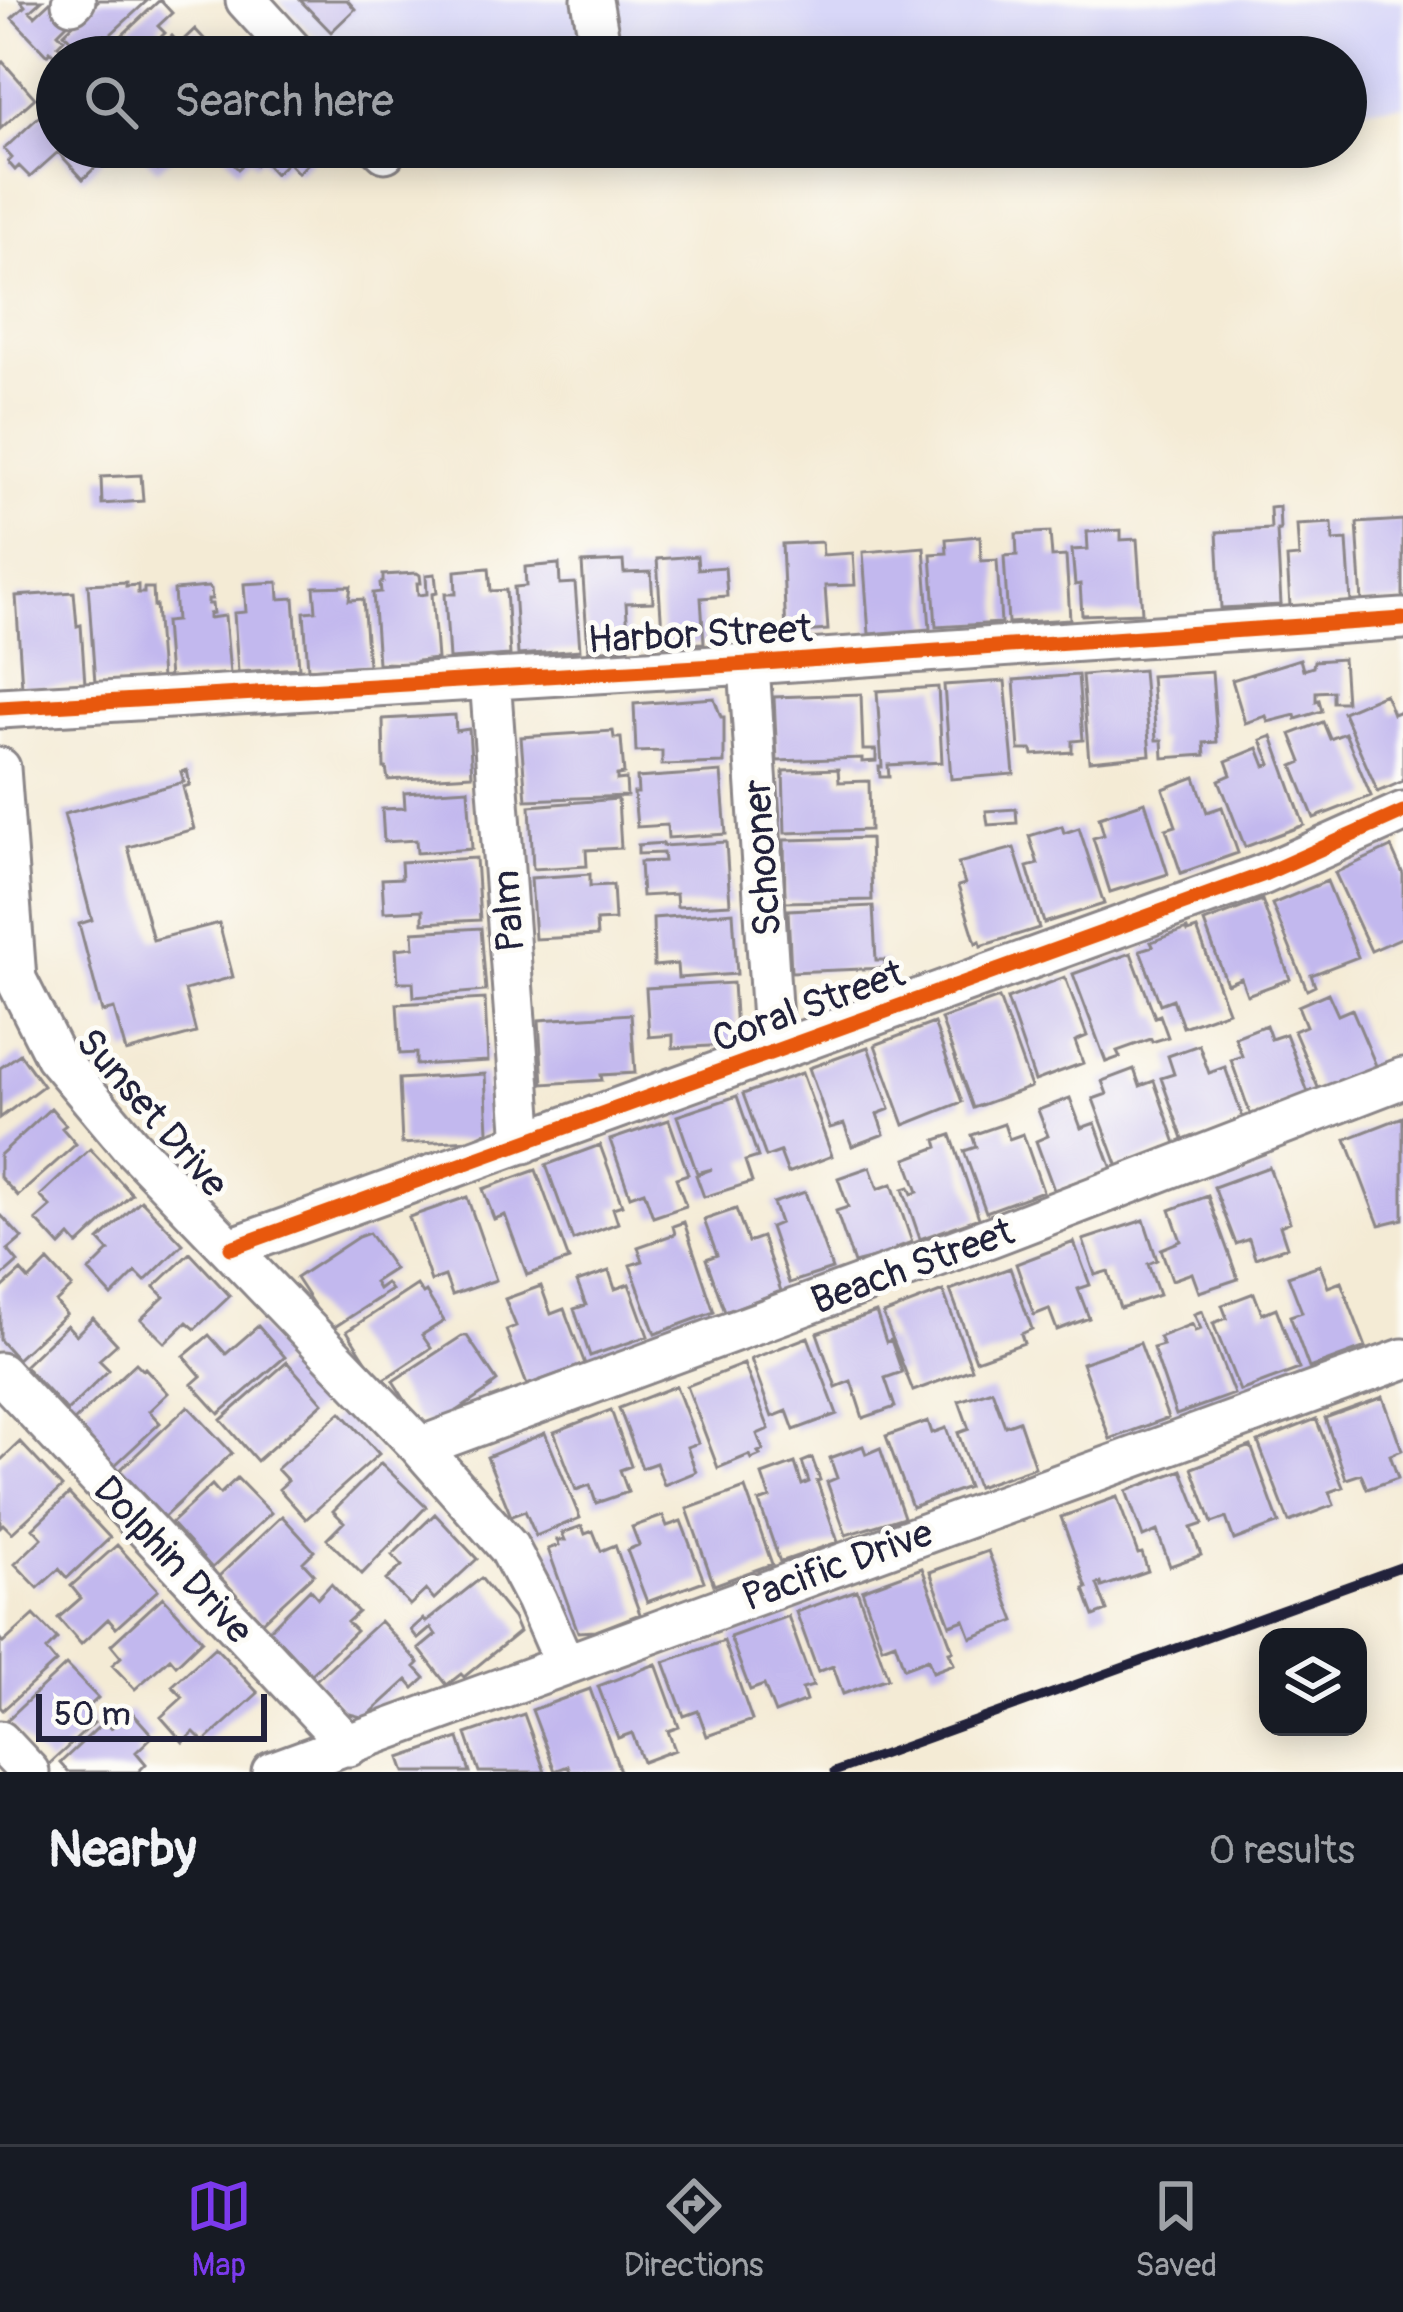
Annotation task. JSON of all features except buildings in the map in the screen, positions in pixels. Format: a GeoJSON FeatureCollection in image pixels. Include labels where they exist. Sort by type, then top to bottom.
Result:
{"type":"FeatureCollection","features":[{"type":"Feature","properties":{"kind":"street"},"geometry":{"type":"LineString","coordinates":[[247,0],[279,36]]}},
{"type":"Feature","properties":{"kind":"street"},"geometry":{"type":"LineString","coordinates":[[592,0],[598,36]]}},
{"type":"Feature","properties":{"kind":"street","name":"Harbor Street"},"geometry":{"type":"LineString","coordinates":[[0,707],[1403,620]]}},
{"type":"Feature","properties":{"kind":"street","name":"Schooner"},"geometry":{"type":"LineString","coordinates":[[749,664],[774,1052]]}},
{"type":"Feature","properties":{"kind":"street","name":"Palm"},"geometry":{"type":"LineString","coordinates":[[490,678],[524,1143]]}},
{"type":"Feature","properties":{"kind":"street","name":"Sunset Drive"},"geometry":{"type":"LineString","coordinates":[[0,769],[8,979],[55,1057],[130,1144],[420,1447],[509,1548],[564,1663]]}},
{"type":"Feature","properties":{"kind":"street","name":"Coral Street"},"geometry":{"type":"LineString","coordinates":[[231,1248],[1262,875],[1403,812]]}},
{"type":"Feature","properties":{"kind":"street","name":"Beach Street"},"geometry":{"type":"LineString","coordinates":[[420,1447],[993,1236],[1403,1078]]}},
{"type":"Feature","properties":{"kind":"street","name":"Pacific Drive"},"geometry":{"type":"LineString","coordinates":[[272,1772],[1403,1359]]}},
{"type":"Feature","properties":{"kind":"street","name":"Dolphin Drive"},"geometry":{"type":"LineString","coordinates":[[0,1373],[349,1746]]}},
{"type":"Feature","properties":{"kind":"street"},"geometry":{"type":"LineString","coordinates":[[0,1742],[29,1772]]}},
{"type":"Feature","properties":{"kind":"shaded area"},"geometry":{"type":"Polygon","coordinates":[[[279,0],[1403,0],[1403,105],[1367,108],[1367,36],[315,36],[279,0]]]}},
{"type":"Feature","properties":{"kind":"railway"},"geometry":{"type":"LineString","coordinates":[[834,1772],[1403,1566]]}},
{"type":"Feature","properties":{"kind":"cycle path"},"geometry":{"type":"LineString","coordinates":[[0,708],[1403,619]]}},
{"type":"Feature","properties":{"kind":"cycle path"},"geometry":{"type":"LineString","coordinates":[[231,1248],[1262,875],[1403,812]]}}]}
